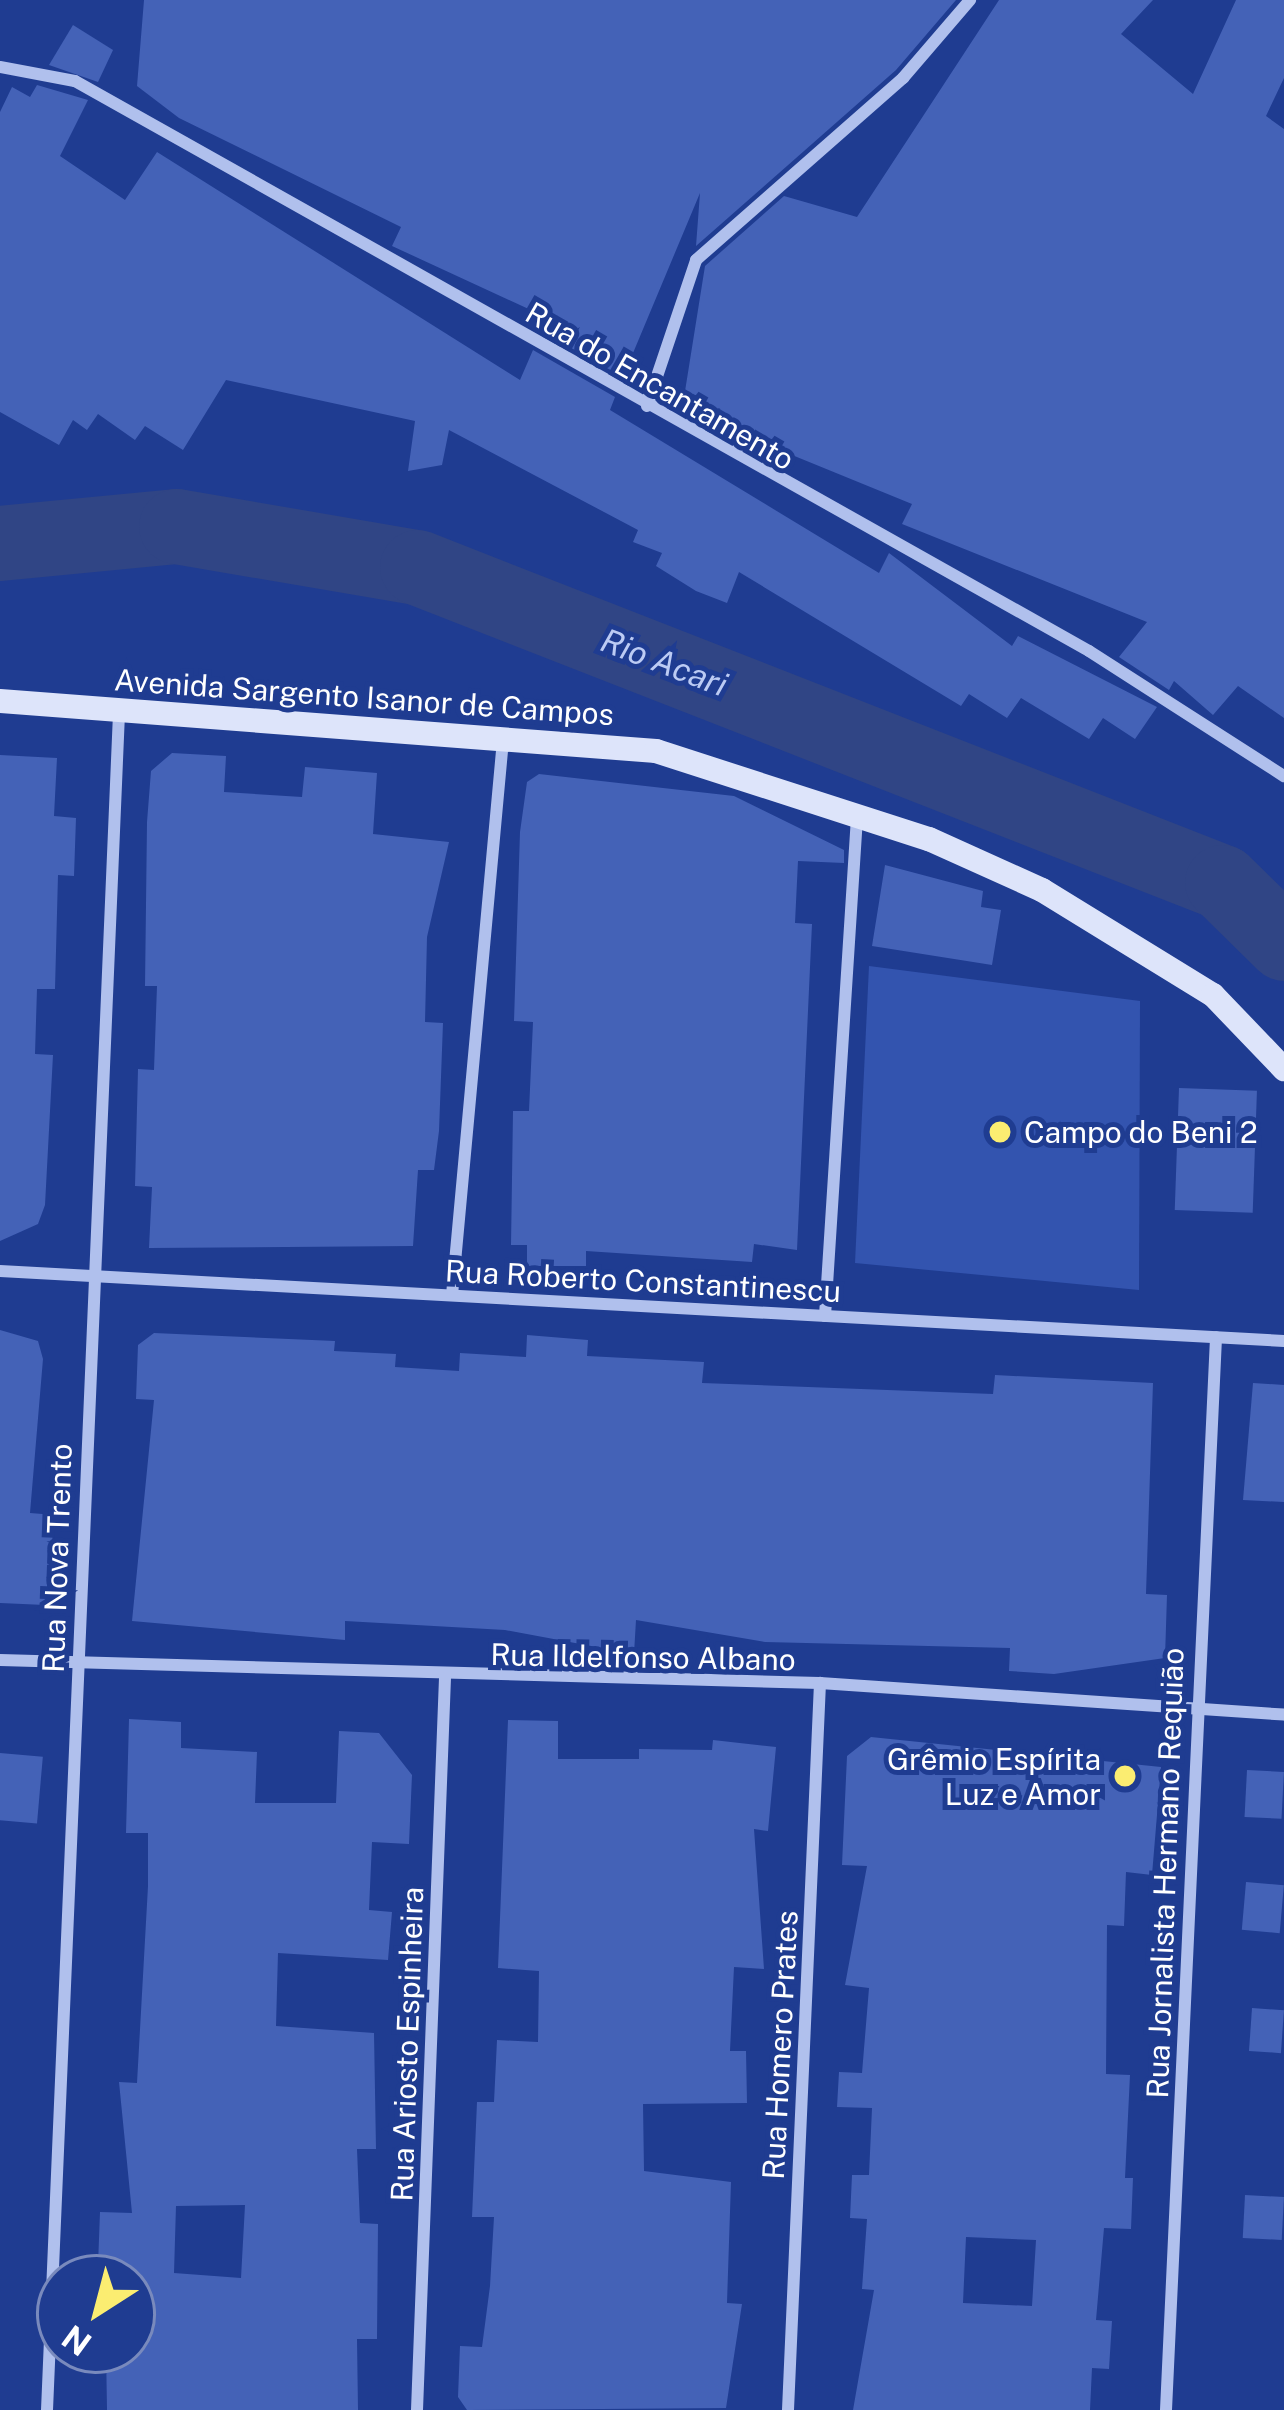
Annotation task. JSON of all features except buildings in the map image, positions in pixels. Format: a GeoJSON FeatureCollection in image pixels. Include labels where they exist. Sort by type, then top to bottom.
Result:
{"type":"FeatureCollection","features":[{"type":"Feature","properties":{"kind":"street"},"geometry":{"type":"LineString","coordinates":[[647,406],[696,260],[903,78],[970,0]]}},
{"type":"Feature","properties":{"kind":"street","name":"Rua do Encantamento"},"geometry":{"type":"LineString","coordinates":[[0,67],[76,81],[1089,651],[1284,776]]}},
{"type":"Feature","properties":{"kind":"street","name":"Avenida Sargento Isanor de Campos"},"geometry":{"type":"LineString","coordinates":[[0,701],[504,732],[656,751],[967,856],[1146,947],[1284,1069]]}},
{"type":"Feature","properties":{"kind":"street","name":"Rua Nova Trento"},"geometry":{"type":"LineString","coordinates":[[46,2410],[119,708]]}},
{"type":"Feature","properties":{"kind":"street"},"geometry":{"type":"LineString","coordinates":[[452,1295],[504,732]]}},
{"type":"Feature","properties":{"kind":"street"},"geometry":{"type":"LineString","coordinates":[[825,1316],[857,817]]}},
{"type":"Feature","properties":{"kind":"street","name":"Rua Roberto Constantinescu"},"geometry":{"type":"LineString","coordinates":[[0,1271],[1284,1341]]}},
{"type":"Feature","properties":{"kind":"street","name":"Rua Jornalista Hermano Requião"},"geometry":{"type":"LineString","coordinates":[[1166,2410],[1195,1707],[1216,1337]]}},
{"type":"Feature","properties":{"kind":"street","name":"Rua Ildelfonso Albano"},"geometry":{"type":"LineString","coordinates":[[0,1660],[445,1679],[820,1683],[1284,1715]]}},
{"type":"Feature","properties":{"kind":"street","name":"Rua Ariosto Espinheira"},"geometry":{"type":"LineString","coordinates":[[417,2410],[445,1679]]}},
{"type":"Feature","properties":{"kind":"street","name":"Rua Homero Prates"},"geometry":{"type":"LineString","coordinates":[[788,2410],[820,1683]]}},
{"type":"Feature","properties":{"kind":"shaded area","name":"Campo do Beni 2"},"geometry":{"type":"Polygon","coordinates":[[[869,966],[1140,1001],[1139,1290],[855,1263],[869,966]]]}},
{"type":"Feature","properties":{"kind":"waterway","name":"Rio Acari"},"geometry":{"type":"LineString","coordinates":[[0,543],[176,526],[417,567],[1222,882],[1284,943]]}},
{"type":"Feature","properties":{"kind":"place","name":"Campo do Beni 2"},"geometry":{"type":"Point","coordinates":[1000,1132]}},
{"type":"Feature","properties":{"kind":"place","name":"Grêmio Espírita Luz e Amor"},"geometry":{"type":"Point","coordinates":[1125,1776]}}]}
